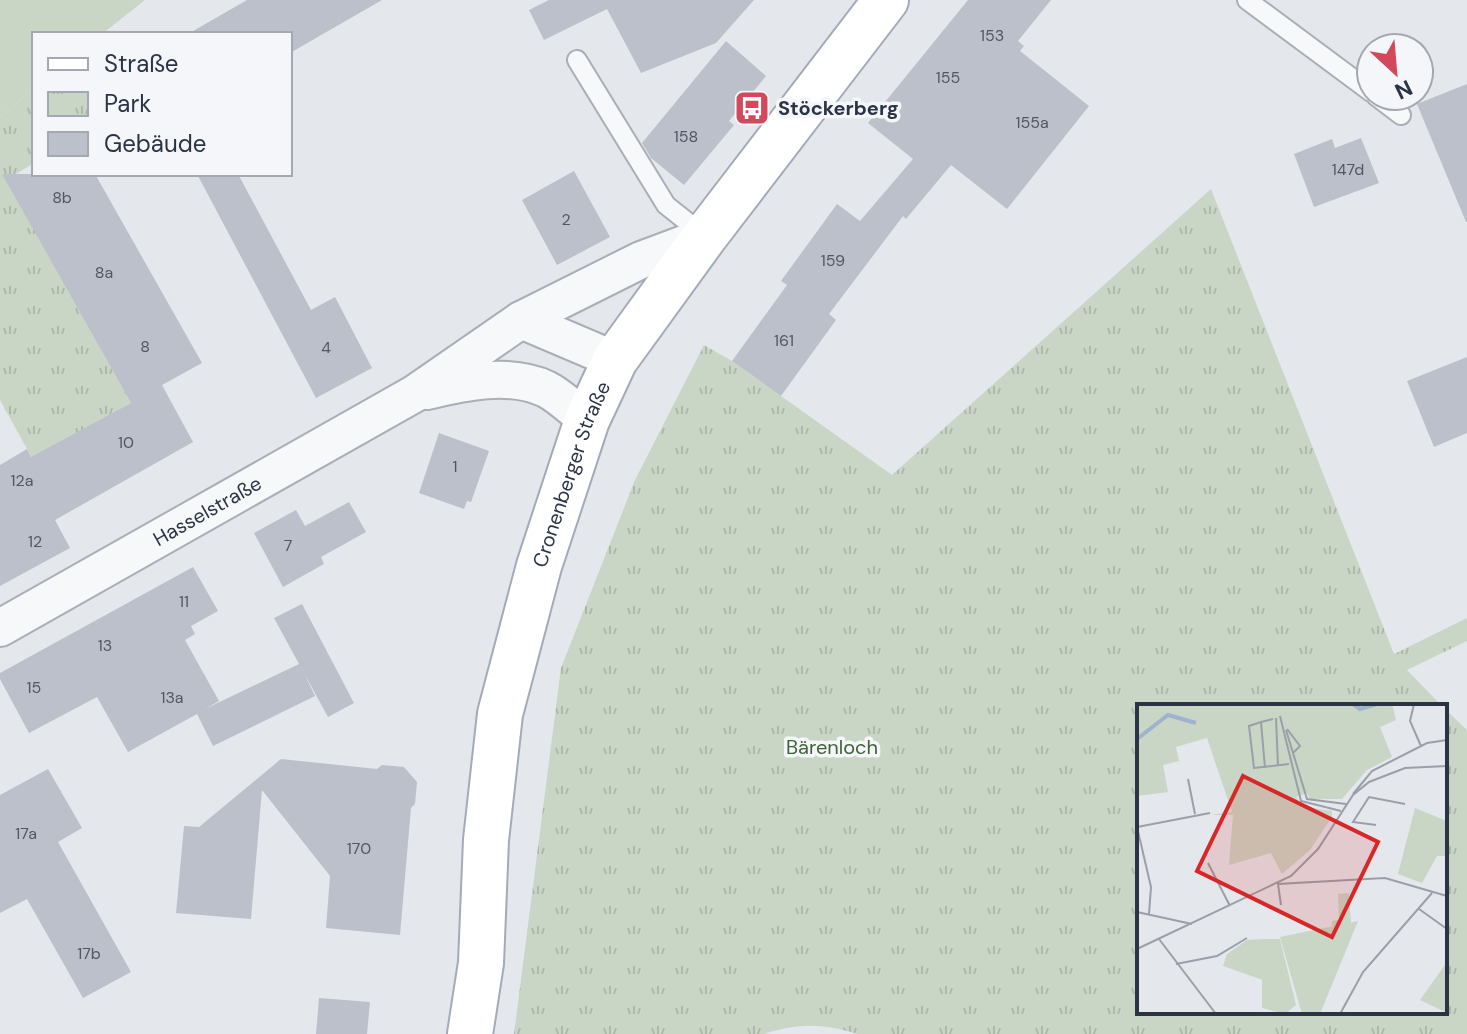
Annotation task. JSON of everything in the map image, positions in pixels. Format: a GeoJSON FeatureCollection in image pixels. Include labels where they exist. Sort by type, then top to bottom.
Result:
{"type":"FeatureCollection","features":[{"type":"Feature","properties":{"kind":"main road","name":"Cronenberger Straße"},"geometry":{"type":"LineString","coordinates":[[470,1034],[481,963],[486,840],[500,714],[539,566],[587,420],[615,360],[705,236],[886,0]]}},
{"type":"Feature","properties":{"kind":"street","name":"Hasselstraße"},"geometry":{"type":"LineString","coordinates":[[0,628],[414,394],[521,320],[641,260],[705,236]]}},
{"type":"Feature","properties":{"kind":"street"},"geometry":{"type":"LineString","coordinates":[[521,320],[615,360]]}},
{"type":"Feature","properties":{"kind":"street","name":"Hasselstraße"},"geometry":{"type":"LineString","coordinates":[[414,394],[461,383],[518,381],[547,390],[587,420]]}},
{"type":"Feature","properties":{"kind":"lane"},"geometry":{"type":"LineString","coordinates":[[1247,0],[1355,80]]}},
{"type":"Feature","properties":{"kind":"lane"},"geometry":{"type":"LineString","coordinates":[[577,60],[666,205],[705,236]]}},
{"type":"Feature","properties":{"kind":"lane"},"geometry":{"type":"LineString","coordinates":[[1397,112],[1401,115]]}},
{"type":"Feature","properties":{"kind":"green space"},"geometry":{"type":"Polygon","coordinates":[[[0,0],[145,0],[105,32],[32,32],[32,91],[0,117],[0,0]]]}},
{"type":"Feature","properties":{"kind":"green space"},"geometry":{"type":"Polygon","coordinates":[[[32,91],[32,164],[6,180],[131,403],[32,458],[0,400],[0,117],[32,91]]]}},
{"type":"Feature","properties":{"kind":"green space","name":"Bärenloch"},"geometry":{"type":"Polygon","coordinates":[[[1211,189],[1394,654],[1467,618],[1467,641],[1407,670],[1440,704],[1137,704],[1137,1014],[1447,1014],[1447,711],[1467,730],[1467,1034],[857,1034],[810,1026],[764,1034],[514,1034],[561,668],[635,480],[704,345],[732,361],[892,475],[1211,189]]]}},
{"type":"Feature","properties":{"kind":"building"},"geometry":{"type":"Polygon","coordinates":[[[247,0],[382,0],[292,52],[292,32],[191,32],[247,0]]]}},
{"type":"Feature","properties":{"kind":"building"},"geometry":{"type":"Polygon","coordinates":[[[549,0],[754,0],[716,43],[641,73],[607,9],[544,40],[529,10],[549,0]]]}},
{"type":"Feature","properties":{"kind":"building"},"geometry":{"type":"Polygon","coordinates":[[[968,0],[1051,0],[1018,41],[1024,46],[1020,51],[1089,106],[1007,209],[951,165],[906,219],[903,216],[829,314],[836,320],[781,396],[732,361],[787,285],[781,281],[837,204],[860,221],[913,159],[868,123],[968,0]]]}},
{"type":"Feature","properties":{"kind":"building"},"geometry":{"type":"Polygon","coordinates":[[[726,41],[766,76],[729,121],[734,125],[684,185],[651,158],[642,143],[726,41]]]}},
{"type":"Feature","properties":{"kind":"building"},"geometry":{"type":"Polygon","coordinates":[[[1467,84],[1467,222],[1420,112],[1435,112],[1435,97],[1467,84]]]}},
{"type":"Feature","properties":{"kind":"building"},"geometry":{"type":"Polygon","coordinates":[[[1361,138],[1379,183],[1314,207],[1294,154],[1332,139],[1335,148],[1361,138]]]}},
{"type":"Feature","properties":{"kind":"building"},"geometry":{"type":"Polygon","coordinates":[[[574,171],[610,237],[557,265],[522,200],[574,171]]]}},
{"type":"Feature","properties":{"kind":"building"},"geometry":{"type":"Polygon","coordinates":[[[2,174],[96,176],[202,363],[162,385],[193,442],[55,520],[70,548],[0,586],[0,465],[27,449],[31,457],[131,403],[2,174]]]}},
{"type":"Feature","properties":{"kind":"building"},"geometry":{"type":"Polygon","coordinates":[[[198,176],[239,176],[311,310],[335,297],[372,368],[316,398],[198,176]]]}},
{"type":"Feature","properties":{"kind":"building"},"geometry":{"type":"Polygon","coordinates":[[[1467,357],[1467,433],[1434,447],[1407,381],[1467,357]]]}},
{"type":"Feature","properties":{"kind":"building"},"geometry":{"type":"Polygon","coordinates":[[[439,433],[489,451],[471,502],[467,501],[464,509],[419,493],[439,433]]]}},
{"type":"Feature","properties":{"kind":"building"},"geometry":{"type":"Polygon","coordinates":[[[349,502],[366,532],[321,557],[324,564],[283,587],[254,533],[296,510],[305,526],[349,502]]]}},
{"type":"Feature","properties":{"kind":"building"},"geometry":{"type":"Polygon","coordinates":[[[193,567],[218,611],[191,626],[195,634],[185,640],[219,701],[205,709],[299,664],[274,618],[302,604],[354,703],[328,717],[304,673],[315,696],[213,746],[197,714],[128,752],[97,697],[29,733],[0,679],[0,673],[193,567]]]}},
{"type":"Feature","properties":{"kind":"building"},"geometry":{"type":"Polygon","coordinates":[[[281,759],[377,769],[382,765],[404,767],[417,782],[415,804],[411,808],[400,935],[326,928],[330,876],[262,790],[251,919],[176,913],[184,826],[199,827],[281,759]]]}},
{"type":"Feature","properties":{"kind":"building"},"geometry":{"type":"Polygon","coordinates":[[[48,769],[82,828],[58,842],[131,972],[83,998],[27,899],[0,913],[0,795],[48,769]]]}},
{"type":"Feature","properties":{"kind":"building"},"geometry":{"type":"Polygon","coordinates":[[[319,998],[370,1002],[367,1034],[316,1034],[319,998]]]}},
{"type":"Feature","properties":{"kind":"place","name":"Stöckerberg"},"geometry":{"type":"Point","coordinates":[752,108]}}]}
